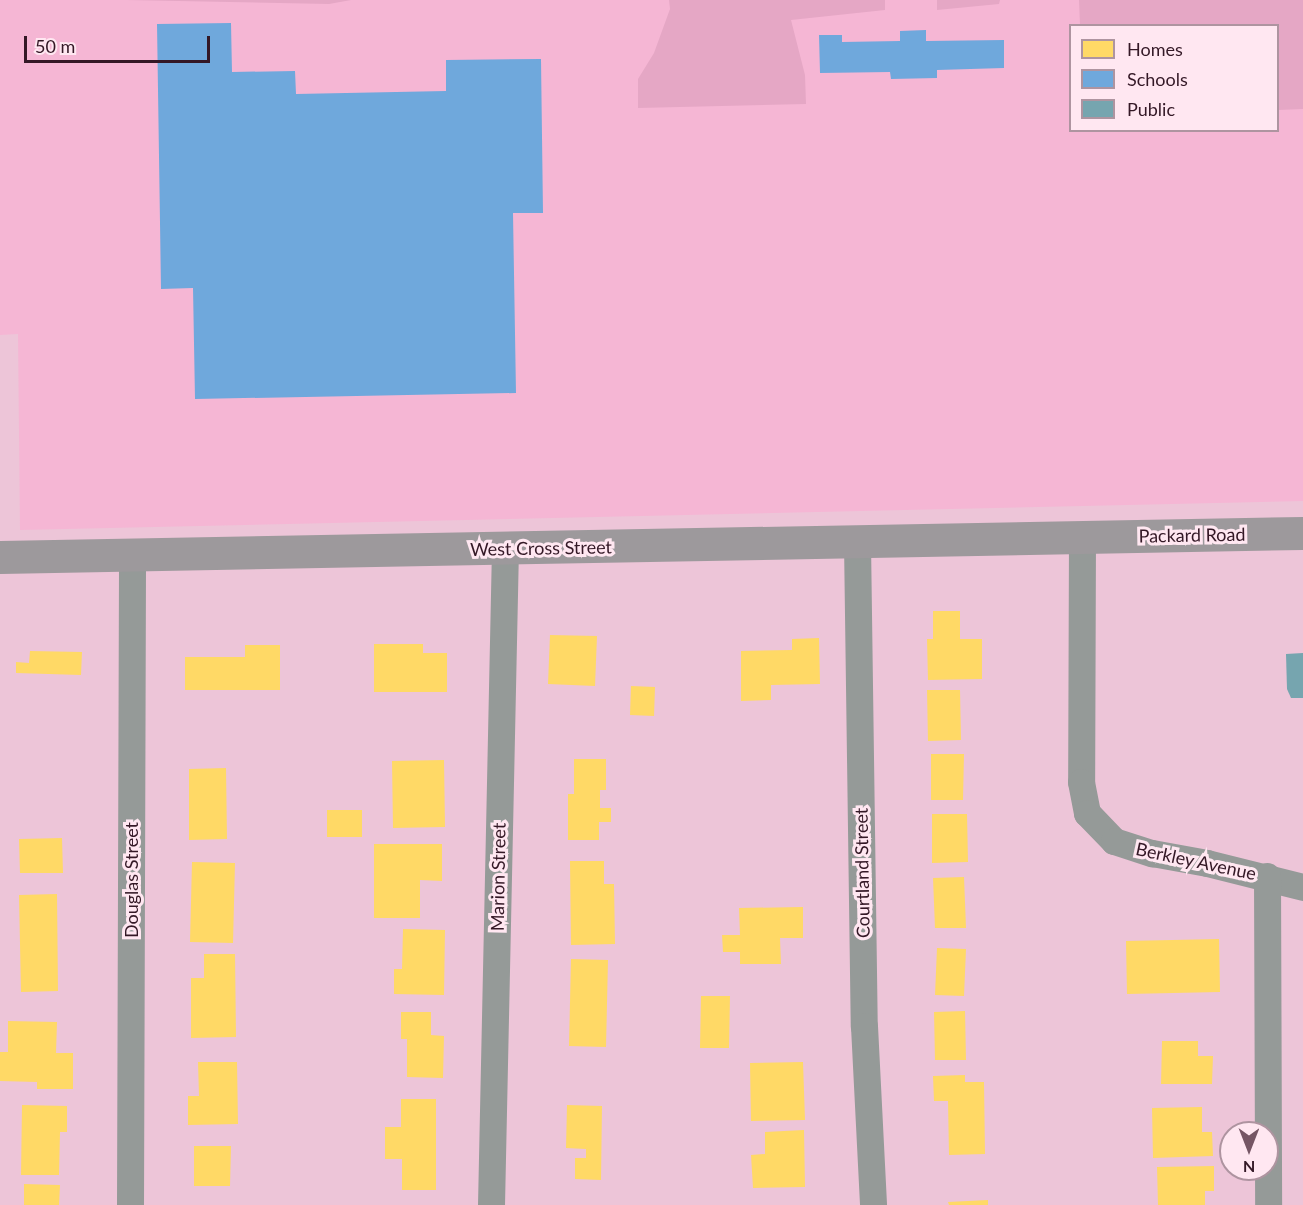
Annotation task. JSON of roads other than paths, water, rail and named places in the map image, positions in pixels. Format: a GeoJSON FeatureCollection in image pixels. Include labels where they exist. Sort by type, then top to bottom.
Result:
{"type":"FeatureCollection","features":[{"type":"Feature","properties":{"kind":"main road","name":"Packard Road"},"geometry":{"type":"LineString","coordinates":[[1082,536],[1303,533]]}},
{"type":"Feature","properties":{"kind":"main road","name":"West Cross Street"},"geometry":{"type":"LineString","coordinates":[[0,557],[505,549],[1082,536]]}},
{"type":"Feature","properties":{"kind":"street","name":"Berkley Avenue"},"geometry":{"type":"LineString","coordinates":[[1082,536],[1081,782],[1087,813],[1114,841],[1152,854],[1267,876],[1268,1205]]}},
{"type":"Feature","properties":{"kind":"street","name":"Courtland Street"},"geometry":{"type":"LineString","coordinates":[[857,542],[864,1026],[873,1205]]}},
{"type":"Feature","properties":{"kind":"street","name":"Marion Street"},"geometry":{"type":"LineString","coordinates":[[491,1205],[505,549]]}},
{"type":"Feature","properties":{"kind":"street","name":"Douglas Street"},"geometry":{"type":"LineString","coordinates":[[130,1205],[132,555]]}},
{"type":"Feature","properties":{"kind":"street"},"geometry":{"type":"LineString","coordinates":[[1267,876],[1303,887]]}}]}
